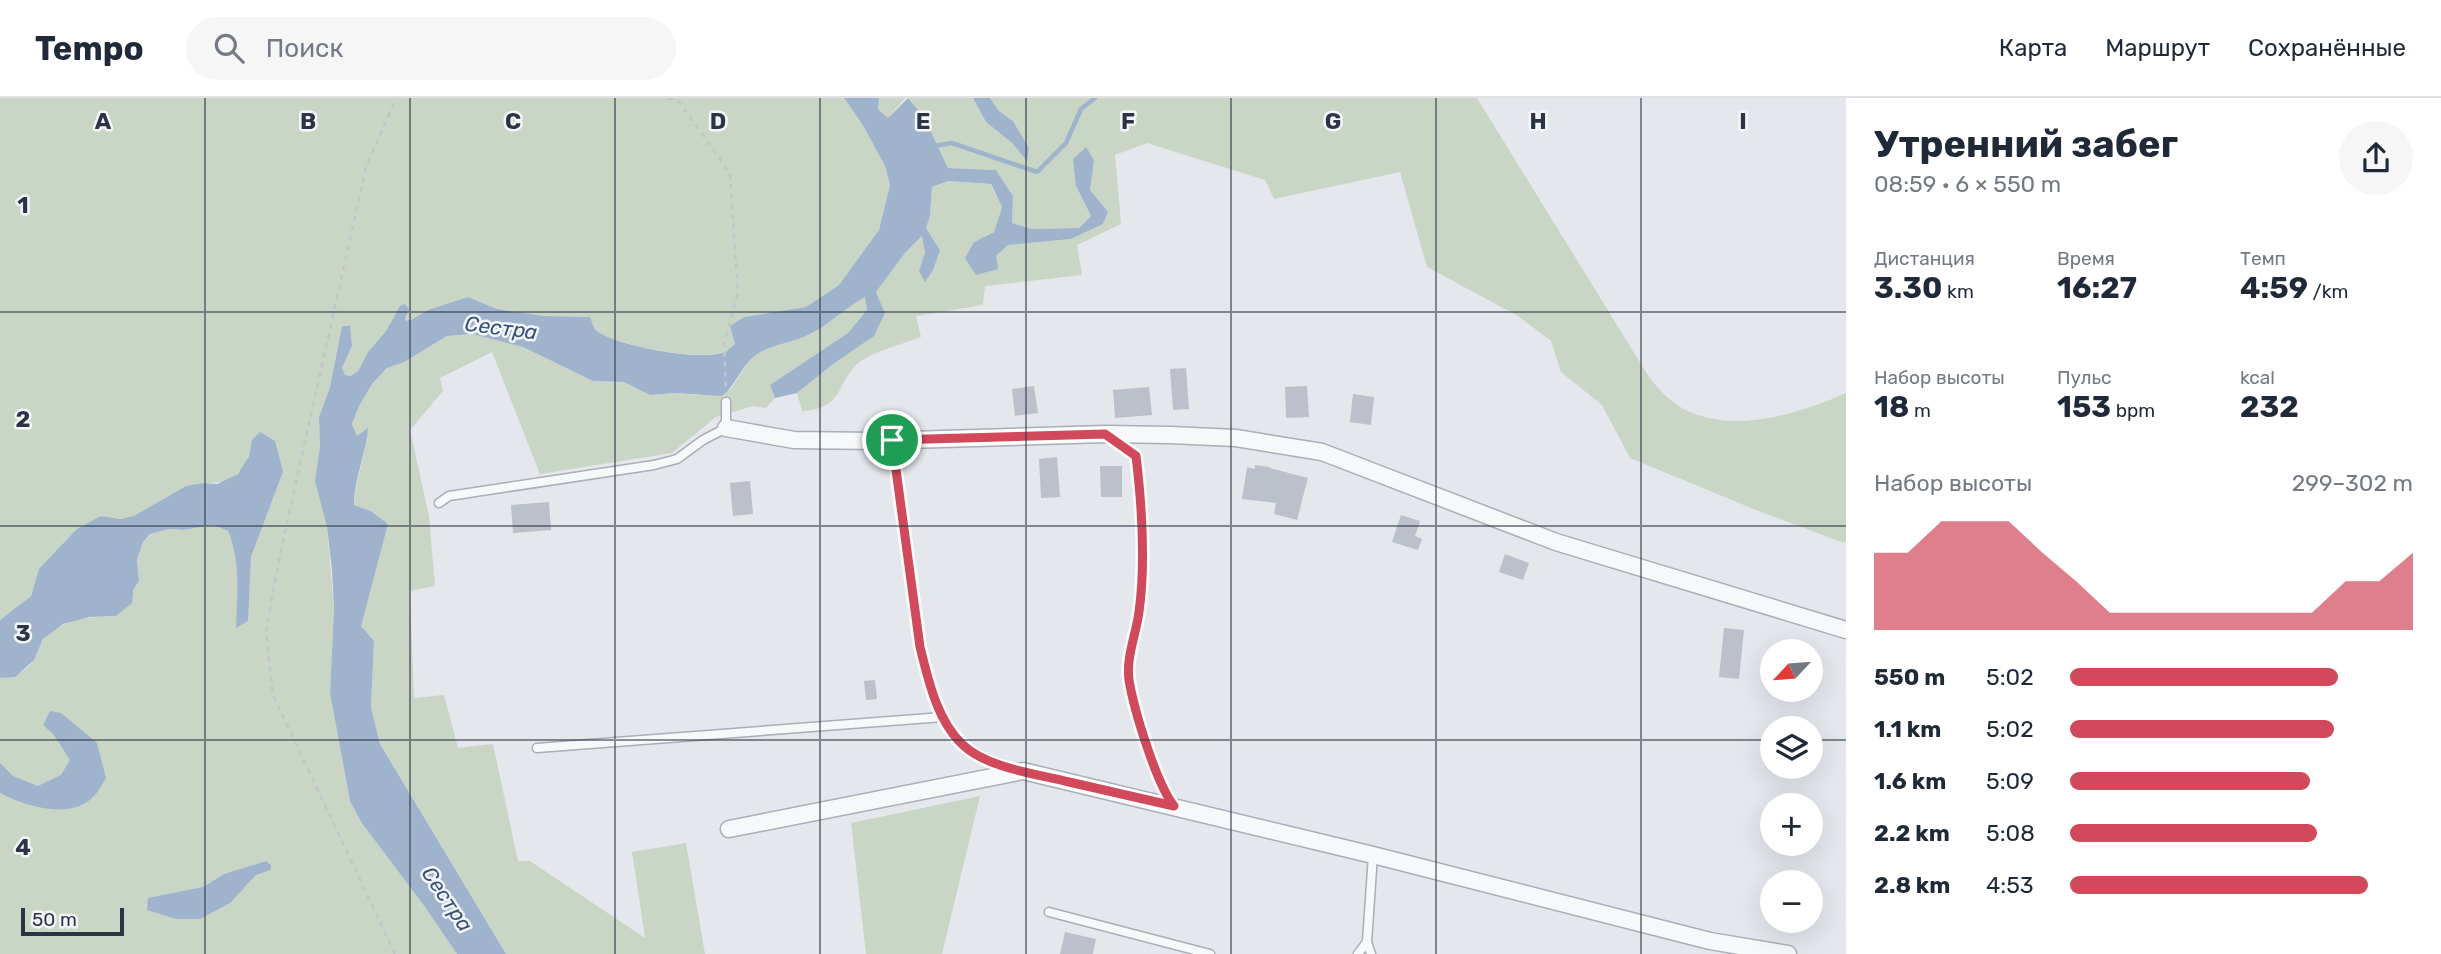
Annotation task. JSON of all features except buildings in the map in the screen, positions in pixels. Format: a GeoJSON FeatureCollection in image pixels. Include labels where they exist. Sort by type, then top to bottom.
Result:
{"type":"FeatureCollection","features":[{"type":"Feature","properties":{"kind":"street"},"geometry":{"type":"LineString","coordinates":[[726,428],[794,440],[1105,434],[1236,438],[1322,452],[1556,542],[1846,630]]}},
{"type":"Feature","properties":{"kind":"street"},"geometry":{"type":"LineString","coordinates":[[729,830],[1023,771],[1373,855],[1710,941],[1788,954]]}},
{"type":"Feature","properties":{"kind":"lane"},"geometry":{"type":"LineString","coordinates":[[439,503],[449,496],[654,465],[677,459],[703,440],[726,428],[726,402]]}},
{"type":"Feature","properties":{"kind":"lane"},"geometry":{"type":"LineString","coordinates":[[1105,434],[1136,456],[1142,553],[1139,613],[1129,649],[1129,679],[1158,778],[1165,795],[1174,806]]}},
{"type":"Feature","properties":{"kind":"lane"},"geometry":{"type":"LineString","coordinates":[[892,440],[920,647],[928,679],[943,717],[962,745],[986,760],[1023,771]]}},
{"type":"Feature","properties":{"kind":"lane"},"geometry":{"type":"LineString","coordinates":[[537,748],[943,717]]}},
{"type":"Feature","properties":{"kind":"lane"},"geometry":{"type":"LineString","coordinates":[[1371,954],[1367,943],[1373,855]]}},
{"type":"Feature","properties":{"kind":"lane"},"geometry":{"type":"LineString","coordinates":[[1049,912],[1210,954]]}},
{"type":"Feature","properties":{"kind":"lane"},"geometry":{"type":"LineString","coordinates":[[1358,954],[1367,943]]}},
{"type":"Feature","properties":{"kind":"path"},"geometry":{"type":"LineString","coordinates":[[394,954],[273,695],[266,631],[282,545],[366,167],[396,98]]}},
{"type":"Feature","properties":{"kind":"path"},"geometry":{"type":"LineString","coordinates":[[668,98],[679,103],[730,173],[738,293],[724,343],[726,402]]}},
{"type":"Feature","properties":{"kind":"green space"},"geometry":{"type":"Polygon","coordinates":[[[0,98],[844,98],[864,127],[885,166],[890,185],[879,230],[839,285],[806,307],[744,317],[731,347],[718,354],[683,354],[641,347],[607,337],[597,331],[589,317],[544,316],[497,309],[468,297],[428,310],[411,321],[406,321],[400,306],[358,371],[351,376],[344,375],[342,368],[352,346],[342,326],[330,387],[319,417],[334,608],[330,693],[350,801],[361,822],[457,954],[0,954],[0,678],[25,670],[43,640],[60,626],[87,618],[116,616],[139,581],[137,560],[143,542],[151,534],[169,529],[183,530],[214,525],[228,531],[237,567],[237,627],[247,621],[251,557],[283,472],[252,440],[243,467],[228,480],[193,487],[134,517],[122,519],[102,516],[39,569],[31,596],[0,620],[0,98]],[[266,861],[224,874],[203,887],[244,888],[256,875],[271,870],[271,865],[266,861]]]}},
{"type":"Feature","properties":{"kind":"green space"},"geometry":{"type":"Polygon","coordinates":[[[879,98],[905,98],[888,118],[878,109],[879,98]]]}},
{"type":"Feature","properties":{"kind":"green space"},"geometry":{"type":"Polygon","coordinates":[[[908,98],[973,98],[986,122],[1012,143],[1027,160],[1029,148],[1013,121],[999,111],[990,98],[1477,98],[1649,377],[1672,402],[1709,418],[1749,420],[1790,413],[1846,393],[1846,541],[1844,543],[1756,510],[1630,458],[1602,405],[1561,372],[1551,341],[1518,316],[1427,267],[1400,172],[1274,199],[1265,180],[1147,143],[1115,155],[1121,224],[1077,245],[1082,275],[985,286],[983,305],[916,316],[921,337],[864,359],[848,375],[834,398],[827,404],[817,409],[802,411],[797,393],[833,364],[885,313],[876,292],[905,253],[923,235],[925,252],[919,271],[940,250],[926,228],[930,216],[932,187],[948,181],[990,184],[1002,207],[994,232],[974,242],[996,256],[1008,245],[1071,239],[1103,224],[1108,213],[1089,190],[1094,160],[1076,186],[1091,216],[1079,228],[1032,229],[1012,223],[1013,196],[996,170],[948,168],[924,117],[908,98]]]}},
{"type":"Feature","properties":{"kind":"green space"},"geometry":{"type":"Polygon","coordinates":[[[866,296],[867,310],[848,333],[770,385],[775,398],[766,408],[753,406],[716,417],[672,453],[540,474],[492,352],[440,378],[443,391],[410,430],[429,516],[435,586],[410,591],[414,698],[444,695],[458,748],[493,744],[518,861],[530,861],[645,938],[632,852],[686,843],[705,954],[506,954],[380,744],[371,707],[374,641],[360,626],[388,524],[371,511],[354,505],[367,429],[357,437],[352,424],[359,406],[372,384],[387,368],[404,362],[447,336],[472,334],[523,347],[593,381],[624,382],[650,395],[699,395],[731,389],[750,359],[769,347],[811,334],[842,310],[866,296]]]}},
{"type":"Feature","properties":{"kind":"green space"},"geometry":{"type":"Polygon","coordinates":[[[980,796],[942,954],[866,954],[851,823],[980,796]]]}},
{"type":"Feature","properties":{"kind":"water","name":"Сестра"},"geometry":{"type":"Polygon","coordinates":[[[844,98],[879,98],[878,109],[888,118],[908,98],[924,117],[948,168],[996,170],[1013,196],[1012,223],[1032,229],[1079,228],[1091,216],[1076,186],[1073,159],[1086,147],[1094,160],[1090,190],[1108,212],[1103,224],[1071,239],[1008,245],[996,256],[998,269],[976,275],[965,258],[974,242],[994,232],[1002,207],[991,184],[948,181],[932,187],[930,216],[926,228],[940,250],[933,270],[925,282],[919,271],[925,252],[922,236],[905,253],[876,292],[885,313],[874,336],[797,393],[775,398],[770,385],[848,333],[867,310],[865,297],[812,333],[759,353],[748,362],[722,396],[675,393],[650,395],[624,382],[593,381],[523,347],[472,334],[447,336],[404,362],[387,368],[372,384],[359,406],[352,424],[357,436],[368,428],[354,505],[371,511],[388,524],[361,626],[374,641],[371,707],[380,744],[506,954],[457,954],[361,822],[350,801],[330,693],[334,608],[332,570],[327,527],[315,481],[320,447],[319,417],[330,387],[342,326],[350,326],[352,346],[342,368],[345,375],[351,376],[358,371],[368,352],[386,331],[400,306],[405,304],[409,309],[406,321],[428,310],[468,297],[497,309],[544,316],[590,317],[597,331],[607,337],[641,347],[701,355],[727,351],[735,344],[730,326],[744,317],[806,307],[839,285],[879,230],[890,185],[885,166],[864,127],[844,98]]]}},
{"type":"Feature","properties":{"kind":"water"},"geometry":{"type":"Polygon","coordinates":[[[973,98],[990,98],[999,111],[1013,121],[1029,148],[1027,161],[1012,143],[986,122],[973,98]]]}},
{"type":"Feature","properties":{"kind":"water"},"geometry":{"type":"Polygon","coordinates":[[[260,432],[275,441],[283,472],[251,557],[248,621],[236,628],[237,567],[228,531],[213,525],[183,530],[169,529],[150,534],[143,542],[137,560],[139,581],[133,590],[132,603],[116,616],[90,617],[63,624],[43,639],[34,660],[15,677],[0,678],[0,620],[31,596],[39,569],[77,529],[101,516],[121,519],[134,516],[186,486],[217,484],[238,474],[249,456],[252,440],[260,432]]]}},
{"type":"Feature","properties":{"kind":"water"},"geometry":{"type":"Polygon","coordinates":[[[50,711],[61,713],[97,743],[106,778],[94,796],[73,808],[48,809],[0,793],[0,763],[13,776],[38,786],[61,775],[70,760],[54,735],[43,725],[50,711]]]}},
{"type":"Feature","properties":{"kind":"water"},"geometry":{"type":"Polygon","coordinates":[[[266,861],[271,865],[271,870],[256,875],[230,903],[200,919],[176,919],[147,910],[148,898],[203,887],[224,874],[266,861]]]}},
{"type":"Feature","properties":{"kind":"waterway"},"geometry":{"type":"LineString","coordinates":[[933,146],[952,143],[1037,172],[1066,143],[1081,109],[1095,98]]}},
{"type":"Feature","properties":{"kind":"route"},"geometry":{"type":"LineString","coordinates":[[1105,434],[1136,456],[1142,553],[1139,613],[1129,649],[1129,679],[1158,778],[1165,795],[1174,806],[1023,771],[986,760],[962,745],[943,717],[928,679],[920,647],[892,440],[1105,434]]}}]}
